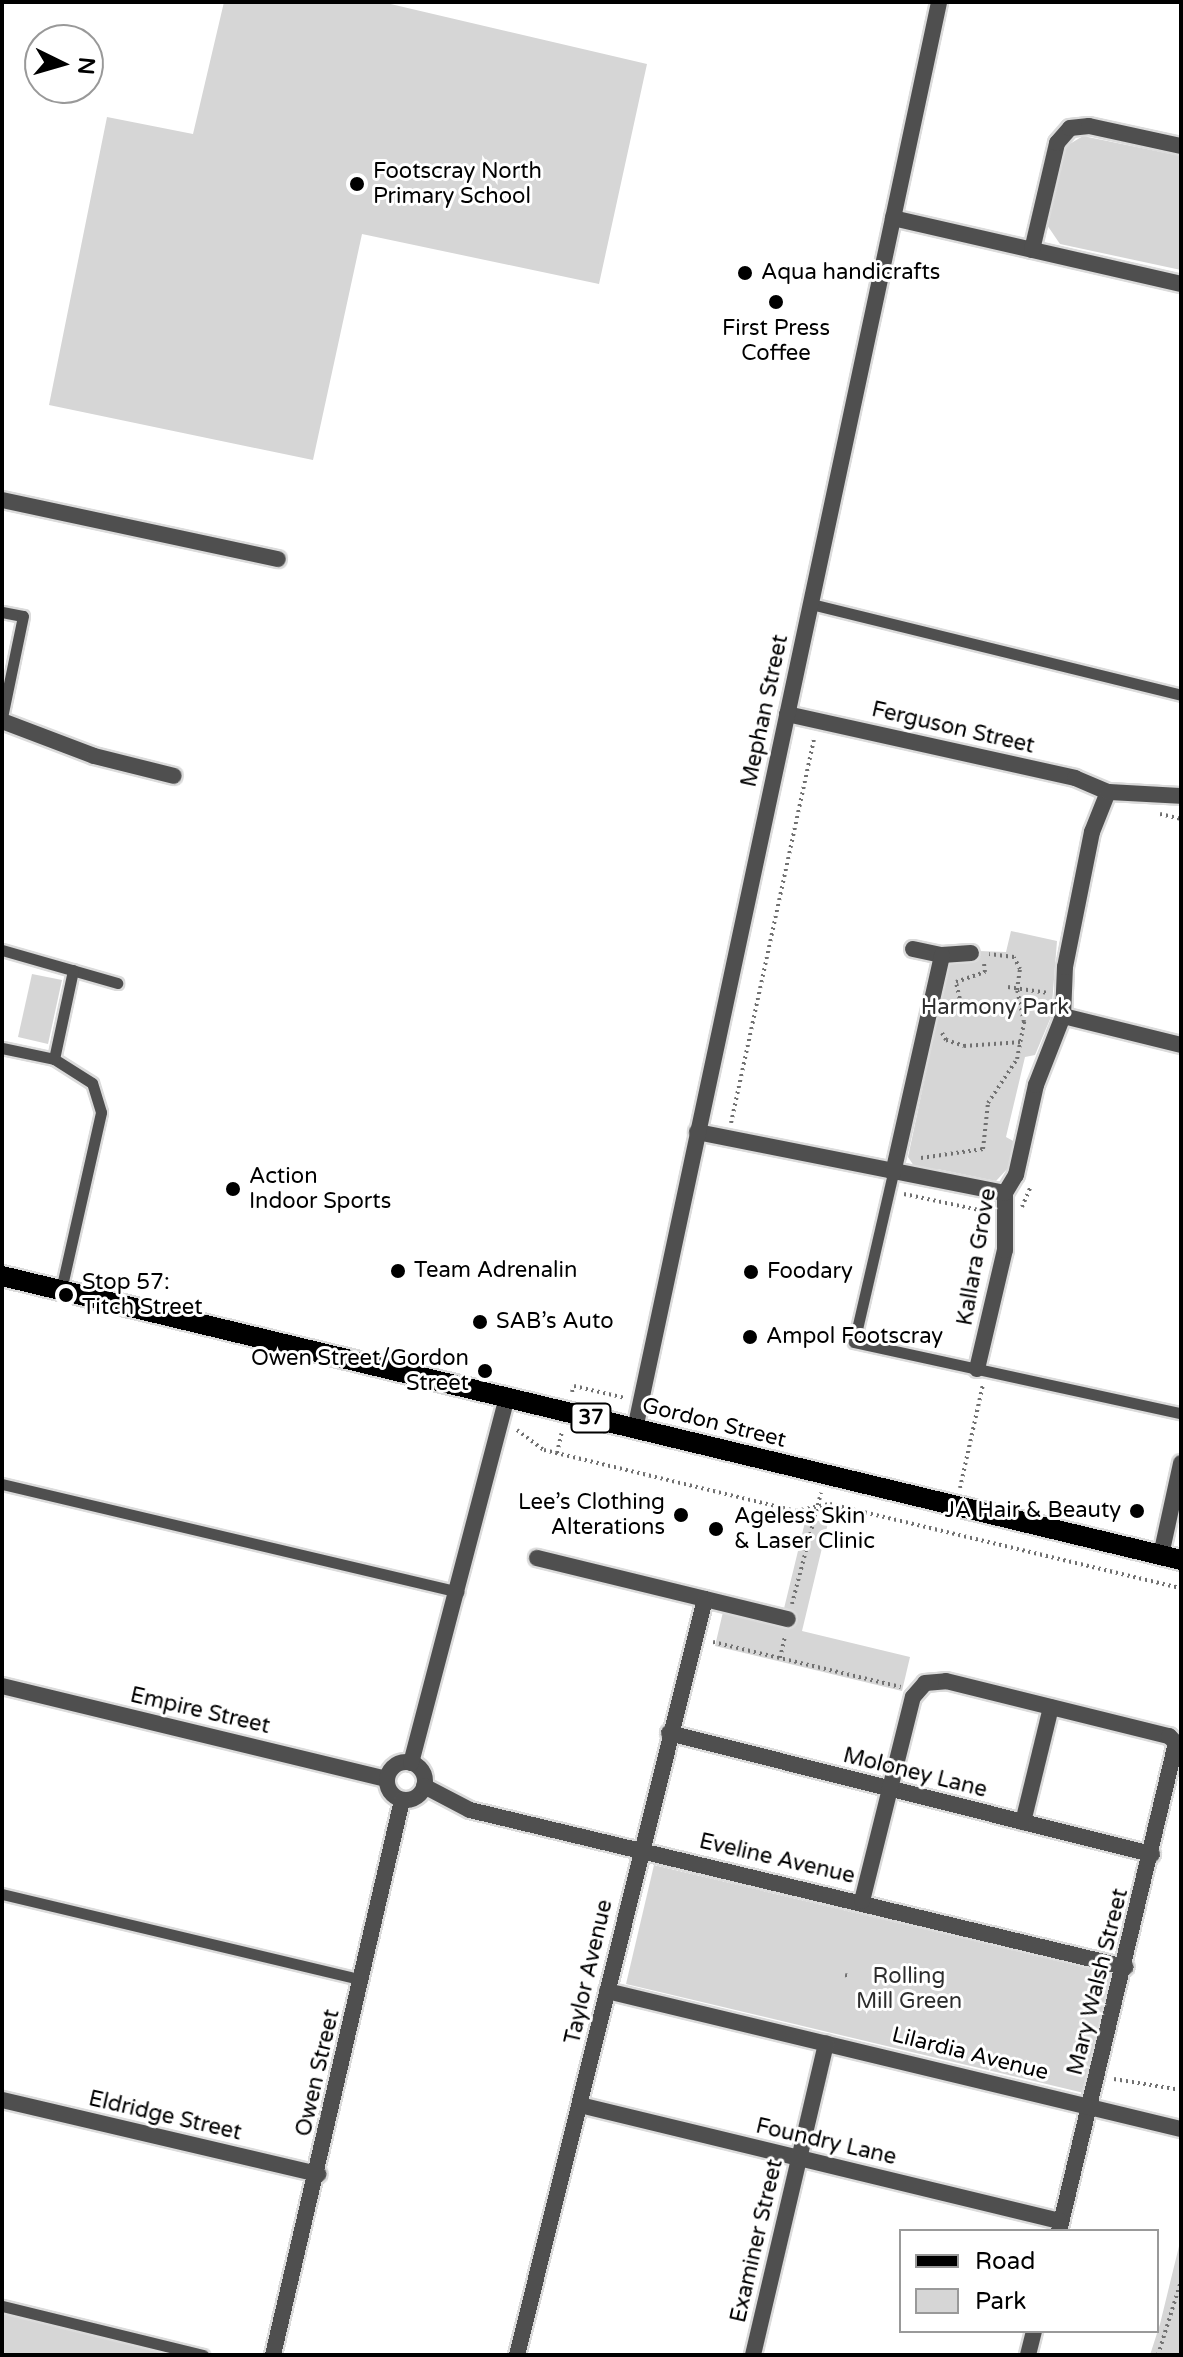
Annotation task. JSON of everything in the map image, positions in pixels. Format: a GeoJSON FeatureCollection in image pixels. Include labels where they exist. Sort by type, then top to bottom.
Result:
{"type":"FeatureCollection","features":[{"type":"Feature","properties":{"kind":"main road","name":"Gordon Street"},"geometry":{"type":"LineString","coordinates":[[2,1276],[1181,1560]]}},
{"type":"Feature","properties":{"kind":"street","name":"Mephan Street"},"geometry":{"type":"LineString","coordinates":[[635,1429],[939,2]]}},
{"type":"Feature","properties":{"kind":"street"},"geometry":{"type":"LineString","coordinates":[[1032,250],[1057,143],[1070,128],[1089,126],[1181,146]]}},
{"type":"Feature","properties":{"kind":"street"},"geometry":{"type":"LineString","coordinates":[[893,218],[1181,284]]}},
{"type":"Feature","properties":{"kind":"street"},"geometry":{"type":"LineString","coordinates":[[2,500],[278,559]]}},
{"type":"Feature","properties":{"kind":"street","name":"Ferguson Street"},"geometry":{"type":"LineString","coordinates":[[787,714],[1075,778],[1108,792]]}},
{"type":"Feature","properties":{"kind":"street"},"geometry":{"type":"LineString","coordinates":[[2,719],[79,751],[174,776]]}},
{"type":"Feature","properties":{"kind":"street"},"geometry":{"type":"LineString","coordinates":[[1108,792],[1181,796]]}},
{"type":"Feature","properties":{"kind":"street","name":"Kallara Grove"},"geometry":{"type":"LineString","coordinates":[[982,1370],[1005,1250],[1005,1193],[1016,1175],[1036,1085],[1063,1016],[1065,967],[1082,874],[1108,792]]}},
{"type":"Feature","properties":{"kind":"street"},"geometry":{"type":"LineString","coordinates":[[913,949],[942,955],[977,953]]}},
{"type":"Feature","properties":{"kind":"street"},"geometry":{"type":"LineString","coordinates":[[893,1173],[942,955]]}},
{"type":"Feature","properties":{"kind":"street"},"geometry":{"type":"LineString","coordinates":[[1063,1016],[1181,1045]]}},
{"type":"Feature","properties":{"kind":"street"},"geometry":{"type":"LineString","coordinates":[[697,1132],[1005,1193]]}},
{"type":"Feature","properties":{"kind":"street"},"geometry":{"type":"LineString","coordinates":[[411,1763],[507,1398]]}},
{"type":"Feature","properties":{"kind":"street"},"geometry":{"type":"LineString","coordinates":[[1161,1555],[1181,1463]]}},
{"type":"Feature","properties":{"kind":"street"},"geometry":{"type":"LineString","coordinates":[[537,1558],[788,1619]]}},
{"type":"Feature","properties":{"kind":"street","name":"Taylor Avenue"},"geometry":{"type":"LineString","coordinates":[[517,2355],[669,1733],[705,1599]]}},
{"type":"Feature","properties":{"kind":"street"},"geometry":{"type":"LineString","coordinates":[[862,1901],[920,1686],[946,1681],[1169,1736],[1179,1742]]}},
{"type":"Feature","properties":{"kind":"street","name":"Empire Street"},"geometry":{"type":"LineString","coordinates":[[2,1686],[387,1779]]}},
{"type":"Feature","properties":{"kind":"street"},"geometry":{"type":"LineString","coordinates":[[1023,1822],[1051,1707]]}},
{"type":"Feature","properties":{"kind":"street","name":"Moloney Lane"},"geometry":{"type":"LineString","coordinates":[[669,1733],[1152,1854]]}},
{"type":"Feature","properties":{"kind":"street","name":"Mary Walsh Street"},"geometry":{"type":"LineString","coordinates":[[1060,2226],[1179,1742]]}},
{"type":"Feature","properties":{"kind":"street"},"geometry":{"type":"LineString","coordinates":[[411,1763],[423,1775],[424,1786],[418,1796],[402,1800],[392,1794],[387,1779],[394,1767],[411,1763]]}},
{"type":"Feature","properties":{"kind":"street","name":"Eveline Avenue"},"geometry":{"type":"LineString","coordinates":[[424,1786],[470,1810],[862,1901],[1125,1967]]}},
{"type":"Feature","properties":{"kind":"street","name":"Owen Street"},"geometry":{"type":"LineString","coordinates":[[273,2355],[318,2174],[402,1800]]}},
{"type":"Feature","properties":{"kind":"street","name":"Lilardia Avenue"},"geometry":{"type":"LineString","coordinates":[[607,1991],[1181,2129]]}},
{"type":"Feature","properties":{"kind":"street","name":"Examiner Street"},"geometry":{"type":"LineString","coordinates":[[753,2355],[826,2043]]}},
{"type":"Feature","properties":{"kind":"street","name":"Eldridge Street"},"geometry":{"type":"LineString","coordinates":[[2,2100],[318,2174]]}},
{"type":"Feature","properties":{"kind":"street","name":"Foundry Lane"},"geometry":{"type":"LineString","coordinates":[[580,2105],[1060,2226]]}},
{"type":"Feature","properties":{"kind":"street"},"geometry":{"type":"LineString","coordinates":[[1028,2355],[1034,2333]]}},
{"type":"Feature","properties":{"kind":"lane"},"geometry":{"type":"LineString","coordinates":[[811,604],[1181,695]]}},
{"type":"Feature","properties":{"kind":"lane"},"geometry":{"type":"LineString","coordinates":[[2,612],[23,616],[2,719]]}},
{"type":"Feature","properties":{"kind":"lane"},"geometry":{"type":"LineString","coordinates":[[2,950],[117,983]]}},
{"type":"Feature","properties":{"kind":"lane"},"geometry":{"type":"LineString","coordinates":[[54,1059],[73,970]]}},
{"type":"Feature","properties":{"kind":"lane"},"geometry":{"type":"LineString","coordinates":[[2,1048],[54,1059],[92,1083],[101,1112],[61,1290]]}},
{"type":"Feature","properties":{"kind":"lane"},"geometry":{"type":"LineString","coordinates":[[893,1173],[854,1342],[1181,1413]]}},
{"type":"Feature","properties":{"kind":"lane"},"geometry":{"type":"LineString","coordinates":[[2,1484],[458,1592]]}},
{"type":"Feature","properties":{"kind":"lane"},"geometry":{"type":"LineString","coordinates":[[2,1894],[362,1980]]}},
{"type":"Feature","properties":{"kind":"lane"},"geometry":{"type":"LineString","coordinates":[[2,2306],[203,2355]]}},
{"type":"Feature","properties":{"kind":"path"},"geometry":{"type":"LineString","coordinates":[[728,1137],[811,739],[826,742]]}},
{"type":"Feature","properties":{"kind":"path"},"geometry":{"type":"LineString","coordinates":[[1155,813],[1181,819]]}},
{"type":"Feature","properties":{"kind":"path"},"geometry":{"type":"LineString","coordinates":[[911,1162],[940,1152],[983,1149],[988,1103],[1017,1059],[1022,1042],[1017,990],[1020,969],[1014,957],[977,953],[985,972],[956,982],[961,1004],[943,1017],[942,1033],[964,1046],[1022,1042]]}},
{"type":"Feature","properties":{"kind":"path"},"geometry":{"type":"LineString","coordinates":[[1008,987],[1051,993]]}},
{"type":"Feature","properties":{"kind":"path"},"geometry":{"type":"LineString","coordinates":[[954,1506],[982,1370]]}},
{"type":"Feature","properties":{"kind":"path"},"geometry":{"type":"LineString","coordinates":[[567,1412],[574,1386],[641,1401]]}},
{"type":"Feature","properties":{"kind":"path"},"geometry":{"type":"LineString","coordinates":[[500,1425],[526,1432],[544,1450],[796,1511],[830,1504],[1181,1588]]}},
{"type":"Feature","properties":{"kind":"path"},"geometry":{"type":"LineString","coordinates":[[780,1658],[826,1475]]}},
{"type":"Feature","properties":{"kind":"path"},"geometry":{"type":"LineString","coordinates":[[713,1642],[920,1686]]}},
{"type":"Feature","properties":{"kind":"path"},"geometry":{"type":"LineString","coordinates":[[1114,2079],[1181,2090]]}},
{"type":"Feature","properties":{"kind":"path"},"geometry":{"type":"LineString","coordinates":[[1158,2355],[1181,2281]]}},
{"type":"Feature","properties":{"kind":"green space","name":"Footscray North Primary School"},"geometry":{"type":"Polygon","coordinates":[[[224,2],[382,2],[647,64],[599,284],[362,234],[313,460],[49,405],[107,117],[193,134],[224,2]]]}},
{"type":"Feature","properties":{"kind":"green space"},"geometry":{"type":"Polygon","coordinates":[[[1083,136],[1181,156],[1181,270],[1060,244],[1047,225],[1063,148],[1083,136]]]}},
{"type":"Feature","properties":{"kind":"green space","name":"Harmony Park"},"geometry":{"type":"Polygon","coordinates":[[[1011,931],[1057,941],[1051,1017],[1035,1055],[1025,1057],[1006,1137],[1015,1142],[1009,1167],[996,1181],[937,1169],[934,1176],[916,1169],[908,1157],[949,963],[970,961],[979,951],[1006,952],[1011,931]]]}},
{"type":"Feature","properties":{"kind":"green space"},"geometry":{"type":"Polygon","coordinates":[[[32,974],[62,980],[48,1044],[18,1037],[32,974]]]}},
{"type":"Feature","properties":{"kind":"green space"},"geometry":{"type":"Polygon","coordinates":[[[806,1518],[828,1523],[802,1631],[910,1657],[902,1691],[715,1646],[723,1612],[780,1625],[806,1518]]]}},
{"type":"Feature","properties":{"kind":"green space","name":"Rolling Mill Green"},"geometry":{"type":"Polygon","coordinates":[[[654,1865],[1113,1974],[1084,2093],[626,1984],[654,1865]]]}},
{"type":"Feature","properties":{"kind":"green space"},"geometry":{"type":"Polygon","coordinates":[[[1181,2238],[1181,2355],[1150,2355],[1181,2238]]]}},
{"type":"Feature","properties":{"kind":"green space"},"geometry":{"type":"Polygon","coordinates":[[[2,2312],[185,2355],[2,2355],[2,2312]]]}},
{"type":"Feature","properties":{"kind":"tram line"},"geometry":{"type":"LineString","coordinates":[[2,1280],[1181,1566]]}},
{"type":"Feature","properties":{"kind":"place","name":"Footscray North Primary School"},"geometry":{"type":"Point","coordinates":[357,184]}},
{"type":"Feature","properties":{"kind":"place","name":"Aqua handicrafts"},"geometry":{"type":"Point","coordinates":[745,273]}},
{"type":"Feature","properties":{"kind":"place","name":"First Press Coffee"},"geometry":{"type":"Point","coordinates":[776,302]}},
{"type":"Feature","properties":{"kind":"place","name":"Action Indoor Sports"},"geometry":{"type":"Point","coordinates":[233,1189]}},
{"type":"Feature","properties":{"kind":"place","name":"Team Adrenalin"},"geometry":{"type":"Point","coordinates":[398,1271]}},
{"type":"Feature","properties":{"kind":"place","name":"Foodary"},"geometry":{"type":"Point","coordinates":[751,1272]}},
{"type":"Feature","properties":{"kind":"place","name":"Stop 57: Titch Street"},"geometry":{"type":"Point","coordinates":[66,1295]}},
{"type":"Feature","properties":{"kind":"place","name":"SAB’s Auto"},"geometry":{"type":"Point","coordinates":[480,1322]}},
{"type":"Feature","properties":{"kind":"place","name":"Ampol Footscray"},"geometry":{"type":"Point","coordinates":[750,1337]}},
{"type":"Feature","properties":{"kind":"place","name":"Owen Street/Gordon Street"},"geometry":{"type":"Point","coordinates":[485,1371]}},
{"type":"Feature","properties":{"kind":"place","name":"JA Hair & Beauty"},"geometry":{"type":"Point","coordinates":[1137,1511]}},
{"type":"Feature","properties":{"kind":"place","name":"Lee’s Clothing Alterations"},"geometry":{"type":"Point","coordinates":[681,1515]}},
{"type":"Feature","properties":{"kind":"place","name":"Ageless Skin & Laser Clinic"},"geometry":{"type":"Point","coordinates":[716,1529]}}]}
